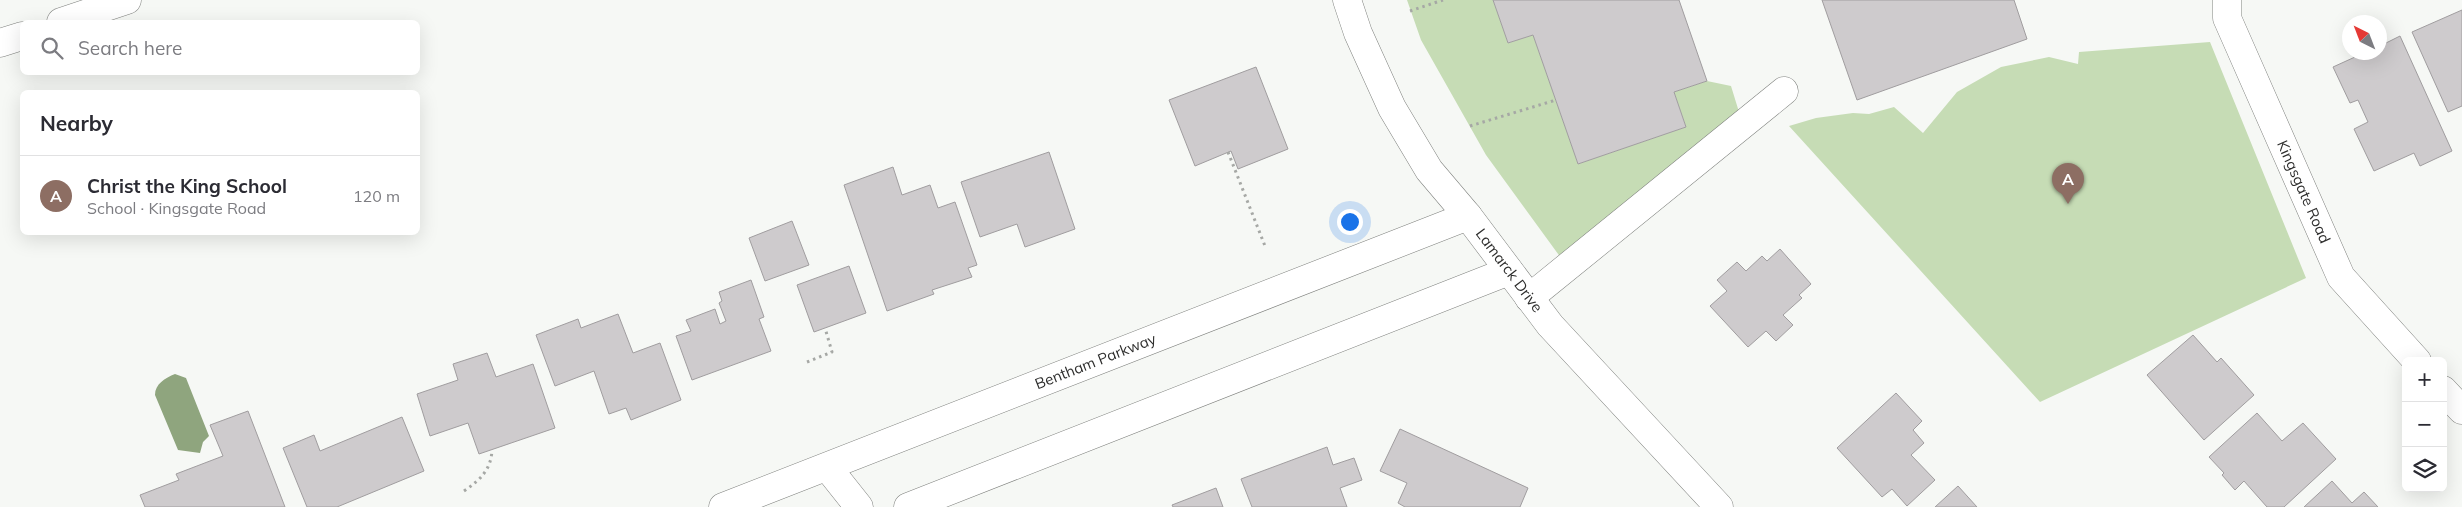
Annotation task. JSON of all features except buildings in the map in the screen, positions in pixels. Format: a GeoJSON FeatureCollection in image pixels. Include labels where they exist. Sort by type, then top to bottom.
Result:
{"type":"FeatureCollection","features":[{"type":"Feature","properties":{"kind":"street"},"geometry":{"type":"LineString","coordinates":[[67,20],[128,0]]}},
{"type":"Feature","properties":{"kind":"street","name":"Lamarck Drive"},"geometry":{"type":"LineString","coordinates":[[1347,0],[1358,33],[1392,108],[1429,170],[1468,216],[1550,325],[1718,507]]}},
{"type":"Feature","properties":{"kind":"street","name":"Kingsgate Road"},"geometry":{"type":"LineString","coordinates":[[2227,0],[2227,18],[2341,277],[2413,357]]}},
{"type":"Feature","properties":{"kind":"street"},"geometry":{"type":"LineString","coordinates":[[0,43],[20,37]]}},
{"type":"Feature","properties":{"kind":"street"},"geometry":{"type":"LineString","coordinates":[[1529,298],[1784,91]]}},
{"type":"Feature","properties":{"kind":"street","name":"Bentham Parkway"},"geometry":{"type":"LineString","coordinates":[[723,507],[828,468],[1468,216]]}},
{"type":"Feature","properties":{"kind":"street"},"geometry":{"type":"LineString","coordinates":[[908,507],[1509,271]]}},
{"type":"Feature","properties":{"kind":"street"},"geometry":{"type":"LineString","coordinates":[[2447,394],[2462,410]]}},
{"type":"Feature","properties":{"kind":"street"},"geometry":{"type":"LineString","coordinates":[[828,468],[859,507]]}},
{"type":"Feature","properties":{"kind":"path"},"geometry":{"type":"LineString","coordinates":[[1410,11],[1443,0]]}},
{"type":"Feature","properties":{"kind":"path"},"geometry":{"type":"LineString","coordinates":[[1470,126],[1556,100]]}},
{"type":"Feature","properties":{"kind":"path"},"geometry":{"type":"LineString","coordinates":[[1228,152],[1265,246]]}},
{"type":"Feature","properties":{"kind":"path"},"geometry":{"type":"LineString","coordinates":[[807,362],[832,352],[825,328]]}},
{"type":"Feature","properties":{"kind":"path"},"geometry":{"type":"LineString","coordinates":[[464,491],[485,474],[491,462],[492,450]]}},
{"type":"Feature","properties":{"kind":"shaded area"},"geometry":{"type":"Polygon","coordinates":[[[1407,0],[1493,0],[1508,43],[1533,35],[1578,164],[1686,127],[1674,92],[1707,81],[1731,86],[1739,112],[1561,258],[1486,155],[1421,40],[1407,0]]]}},
{"type":"Feature","properties":{"kind":"shaded area"},"geometry":{"type":"Polygon","coordinates":[[[2210,42],[2306,278],[2040,402],[1789,126],[1816,118],[1853,113],[1869,114],[1894,107],[1923,133],[1957,92],[2001,67],[2049,57],[2078,64],[2079,52],[2210,42]]]}},
{"type":"Feature","properties":{"kind":"shaded area"},"geometry":{"type":"Polygon","coordinates":[[[175,374],[186,378],[209,436],[203,442],[200,453],[178,450],[155,395],[155,391],[161,382],[175,374]]]}},
{"type":"Feature","properties":{"kind":"place","name":"Christ the King School"},"geometry":{"type":"Point","coordinates":[2068,204]}}]}
